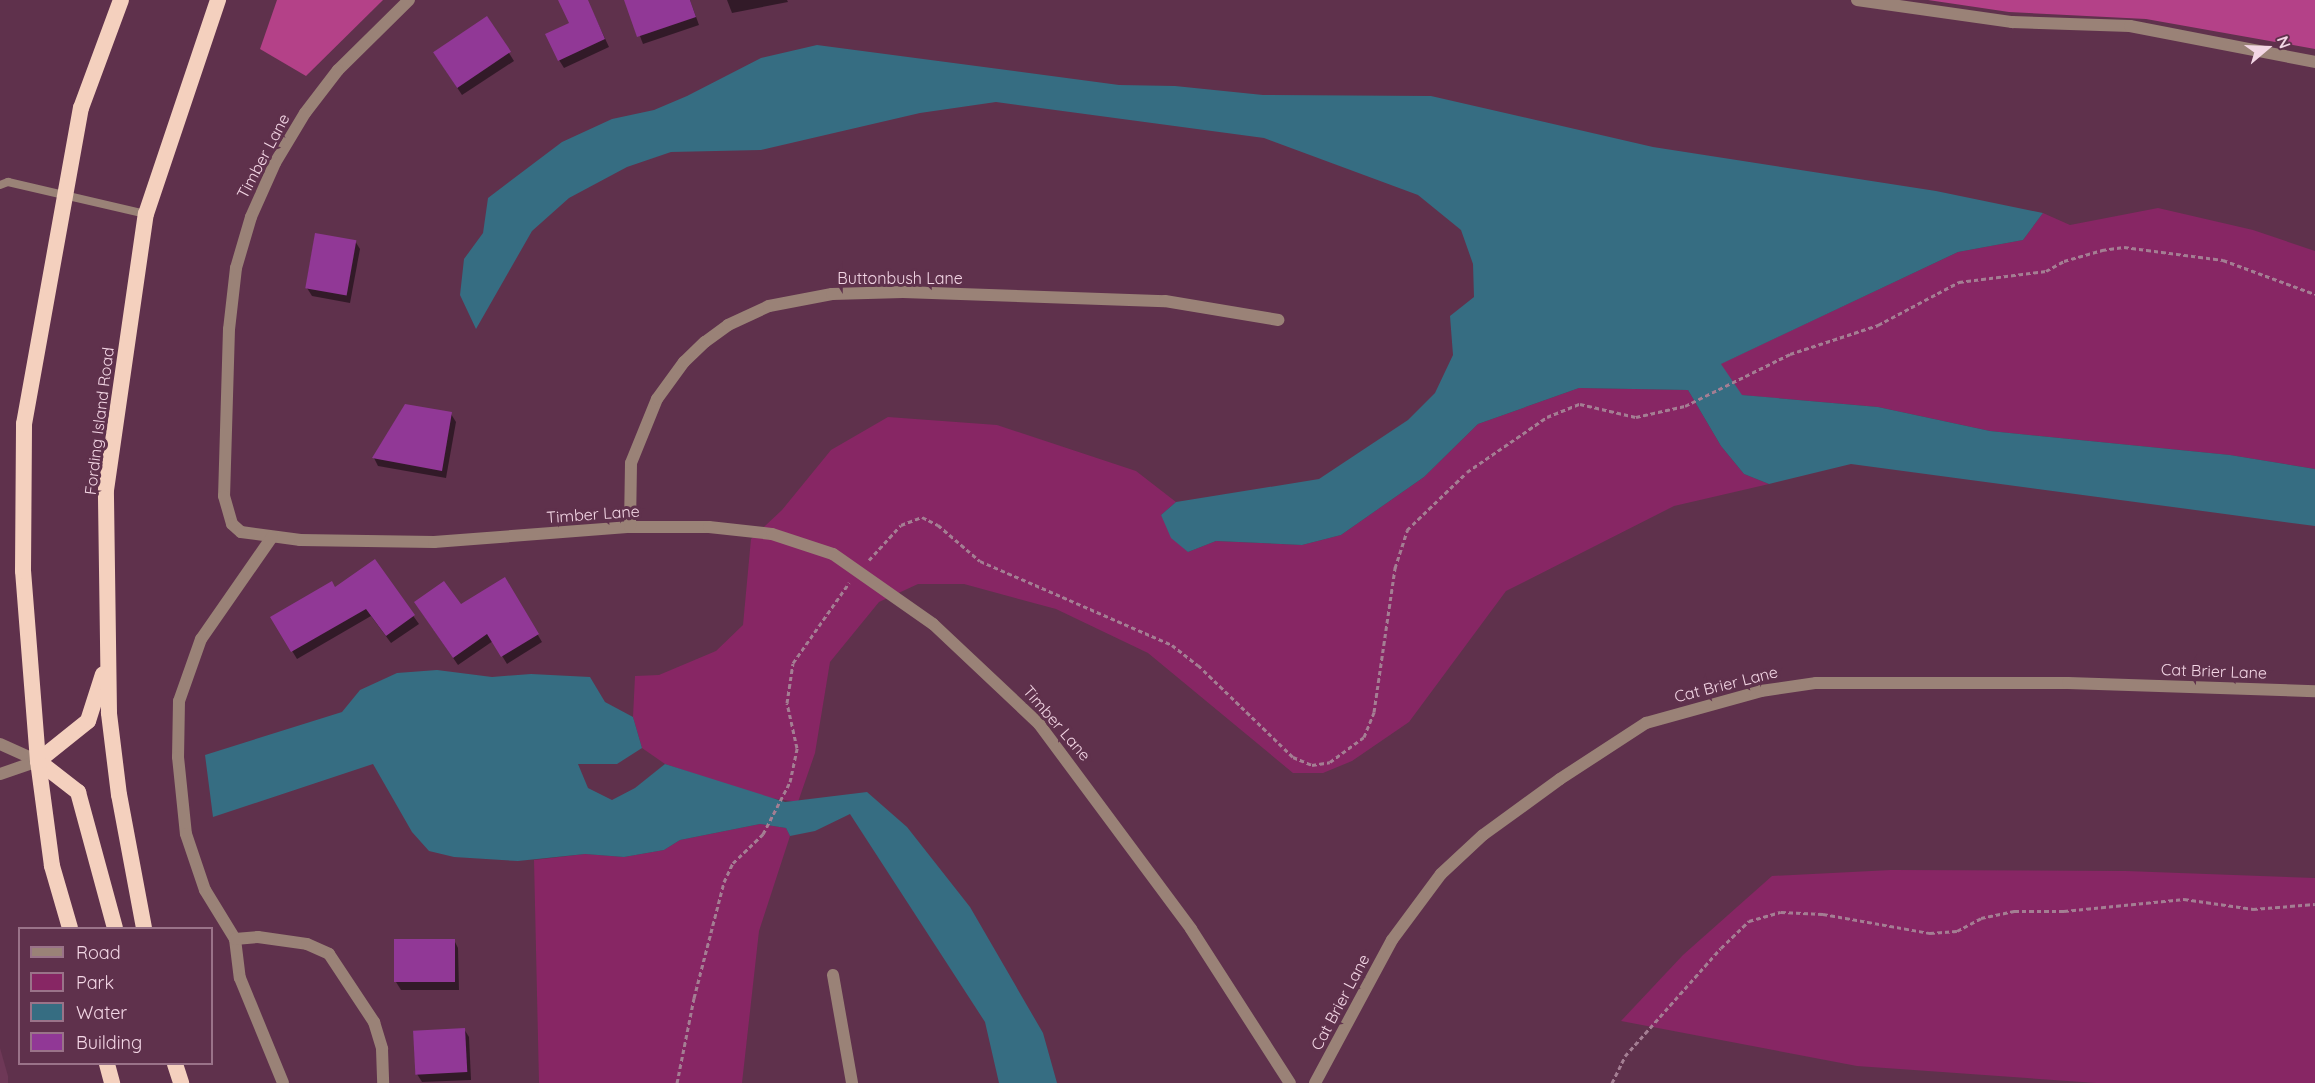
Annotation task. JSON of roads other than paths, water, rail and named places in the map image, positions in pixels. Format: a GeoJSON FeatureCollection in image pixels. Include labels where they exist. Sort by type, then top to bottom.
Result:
{"type":"FeatureCollection","features":[{"type":"Feature","properties":{"kind":"highway"},"geometry":{"type":"LineString","coordinates":[[70,927],[52,866],[38,760],[23,572],[24,424],[81,108],[121,0]]}},
{"type":"Feature","properties":{"kind":"highway","name":"Fording Island Road"},"geometry":{"type":"LineString","coordinates":[[144,927],[119,795],[109,713],[106,489],[146,214],[218,0]]}},
{"type":"Feature","properties":{"kind":"highway"},"geometry":{"type":"LineString","coordinates":[[38,760],[88,721],[108,656]]}},
{"type":"Feature","properties":{"kind":"highway"},"geometry":{"type":"LineString","coordinates":[[38,760],[78,792],[115,927]]}},
{"type":"Feature","properties":{"kind":"highway"},"geometry":{"type":"LineString","coordinates":[[107,1065],[112,1083]]}},
{"type":"Feature","properties":{"kind":"highway"},"geometry":{"type":"LineString","coordinates":[[175,1065],[181,1083]]}},
{"type":"Feature","properties":{"kind":"street","name":"Timber Lane"},"geometry":{"type":"LineString","coordinates":[[409,0],[338,70],[289,138],[259,196],[236,268],[229,329],[225,507],[232,524],[241,532],[272,537],[434,542],[630,527],[709,527],[772,534],[832,554],[860,570],[904,601],[977,663],[1061,751],[1191,930],[1290,1083]]}},
{"type":"Feature","properties":{"kind":"street"},"geometry":{"type":"LineString","coordinates":[[1857,0],[2012,22],[2130,26],[2315,62]]}},
{"type":"Feature","properties":{"kind":"street","name":"Buttonbush Lane"},"geometry":{"type":"LineString","coordinates":[[630,527],[631,463],[657,399],[684,362],[705,342],[728,324],[769,306],[832,294],[915,292],[1155,301],[1278,320]]}},
{"type":"Feature","properties":{"kind":"street"},"geometry":{"type":"LineString","coordinates":[[272,537],[201,639],[179,701],[178,758],[186,834],[206,890],[235,939],[240,978],[283,1083]]}},
{"type":"Feature","properties":{"kind":"street","name":"Cat Brier Lane"},"geometry":{"type":"LineString","coordinates":[[1315,1083],[1392,940],[1441,874],[1484,835],[1560,778],[1646,723],[1761,691],[1816,683],[2068,683],[2315,691]]}},
{"type":"Feature","properties":{"kind":"street"},"geometry":{"type":"LineString","coordinates":[[0,744],[38,760]]}},
{"type":"Feature","properties":{"kind":"street"},"geometry":{"type":"LineString","coordinates":[[0,774],[38,760]]}},
{"type":"Feature","properties":{"kind":"street"},"geometry":{"type":"LineString","coordinates":[[235,939],[258,937],[307,944],[329,954],[374,1022],[382,1049],[383,1083]]}},
{"type":"Feature","properties":{"kind":"street"},"geometry":{"type":"LineString","coordinates":[[833,975],[852,1083]]}},
{"type":"Feature","properties":{"kind":"lane"},"geometry":{"type":"LineString","coordinates":[[0,185],[8,182],[146,214]]}},
{"type":"Feature","properties":{"kind":"water"},"geometry":{"type":"Polygon","coordinates":[[[817,45],[1119,85],[1175,86],[1263,95],[1431,96],[1653,147],[1936,191],[2043,213],[2023,240],[1958,252],[1721,364],[1742,395],[1878,407],[1990,431],[2230,455],[2315,469],[2315,526],[1851,464],[1769,484],[1744,474],[1721,446],[1688,390],[1579,388],[1478,424],[1424,477],[1341,535],[1302,545],[1216,541],[1188,552],[1171,538],[1161,515],[1176,502],[1319,479],[1408,420],[1435,393],[1453,355],[1450,316],[1474,297],[1473,264],[1461,230],[1418,195],[1264,138],[996,102],[920,113],[761,150],[671,152],[627,167],[569,198],[532,231],[476,329],[460,295],[464,259],[483,233],[488,198],[562,142],[612,119],[654,110],[687,96],[761,58],[817,45]]]}},
{"type":"Feature","properties":{"kind":"water"},"geometry":{"type":"Polygon","coordinates":[[[437,670],[492,677],[531,674],[590,677],[605,702],[633,717],[642,748],[617,764],[578,764],[588,788],[612,800],[635,788],[665,764],[785,802],[867,792],[907,827],[970,907],[1043,1033],[1057,1083],[999,1083],[985,1022],[850,814],[815,831],[790,836],[786,828],[760,824],[680,840],[664,850],[624,857],[585,854],[518,861],[454,857],[429,851],[412,832],[373,764],[213,817],[205,755],[342,712],[360,690],[397,673],[437,670]]]}}]}
